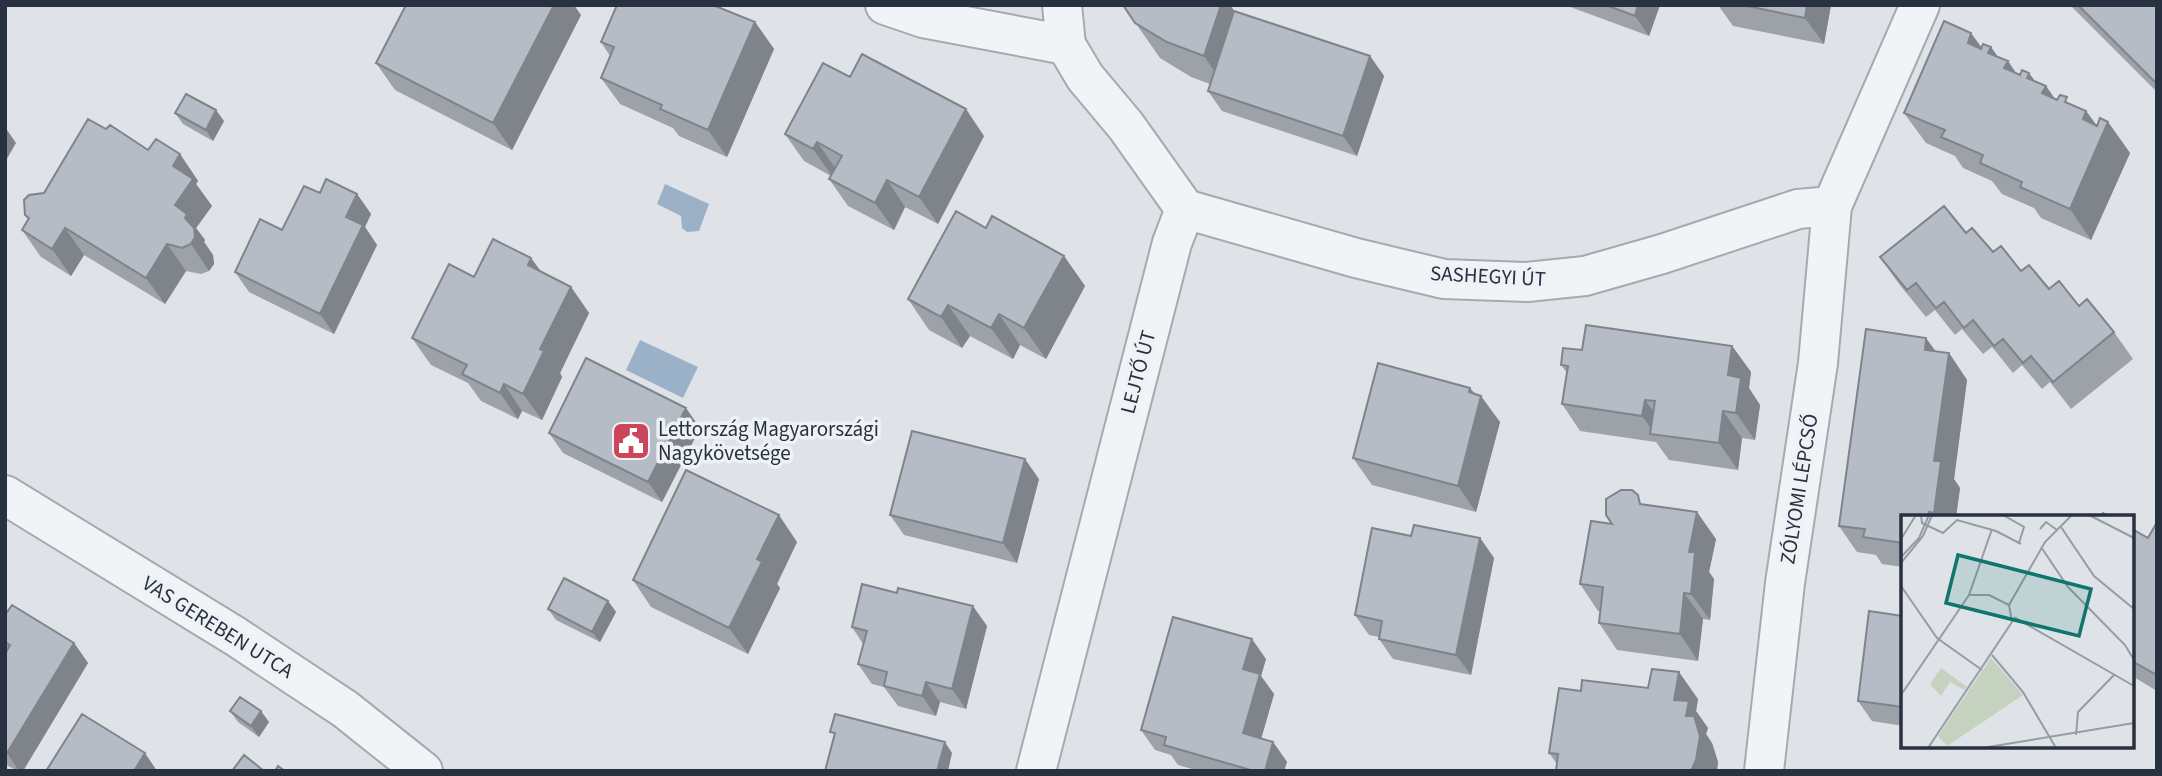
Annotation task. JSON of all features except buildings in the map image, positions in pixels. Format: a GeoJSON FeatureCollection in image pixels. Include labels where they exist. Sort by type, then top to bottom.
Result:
{"type":"FeatureCollection","features":[{"type":"Feature","properties":{"kind":"street"},"geometry":{"type":"LineString","coordinates":[[884,5],[923,18],[1066,45]]}},
{"type":"Feature","properties":{"kind":"street"},"geometry":{"type":"LineString","coordinates":[[1062,5],[1066,45],[1086,77],[1126,125],[1185,209]]}},
{"type":"Feature","properties":{"kind":"street","name":"ZÓLYOMI LÉPCSŐ"},"geometry":{"type":"LineString","coordinates":[[1763,771],[1784,583],[1818,363],[1832,206],[1920,5]]}},
{"type":"Feature","properties":{"kind":"street","name":"SASHEGYI ÚT"},"geometry":{"type":"LineString","coordinates":[[1185,209],[1356,258],[1444,279],[1527,282],[1585,276],[1662,254],[1798,209],[1832,206]]}},
{"type":"Feature","properties":{"kind":"street","name":"LEJTŐ ÚT"},"geometry":{"type":"LineString","coordinates":[[1036,771],[1171,243],[1185,209]]}},
{"type":"Feature","properties":{"kind":"street","name":"VAS GEREBEN UTCA"},"geometry":{"type":"LineString","coordinates":[[5,495],[235,636],[345,709],[423,771]]}},
{"type":"Feature","properties":{"kind":"water"},"geometry":{"type":"Polygon","coordinates":[[[665,184],[709,204],[699,231],[687,232],[682,228],[681,216],[657,204],[665,184]]]}},
{"type":"Feature","properties":{"kind":"water"},"geometry":{"type":"Polygon","coordinates":[[[640,340],[698,367],[683,398],[626,370],[640,340]]]}},
{"type":"Feature","properties":{"kind":"place","name":"Lettország Magyarországi Nagykövetsége"},"geometry":{"type":"Point","coordinates":[631,441]}}]}
